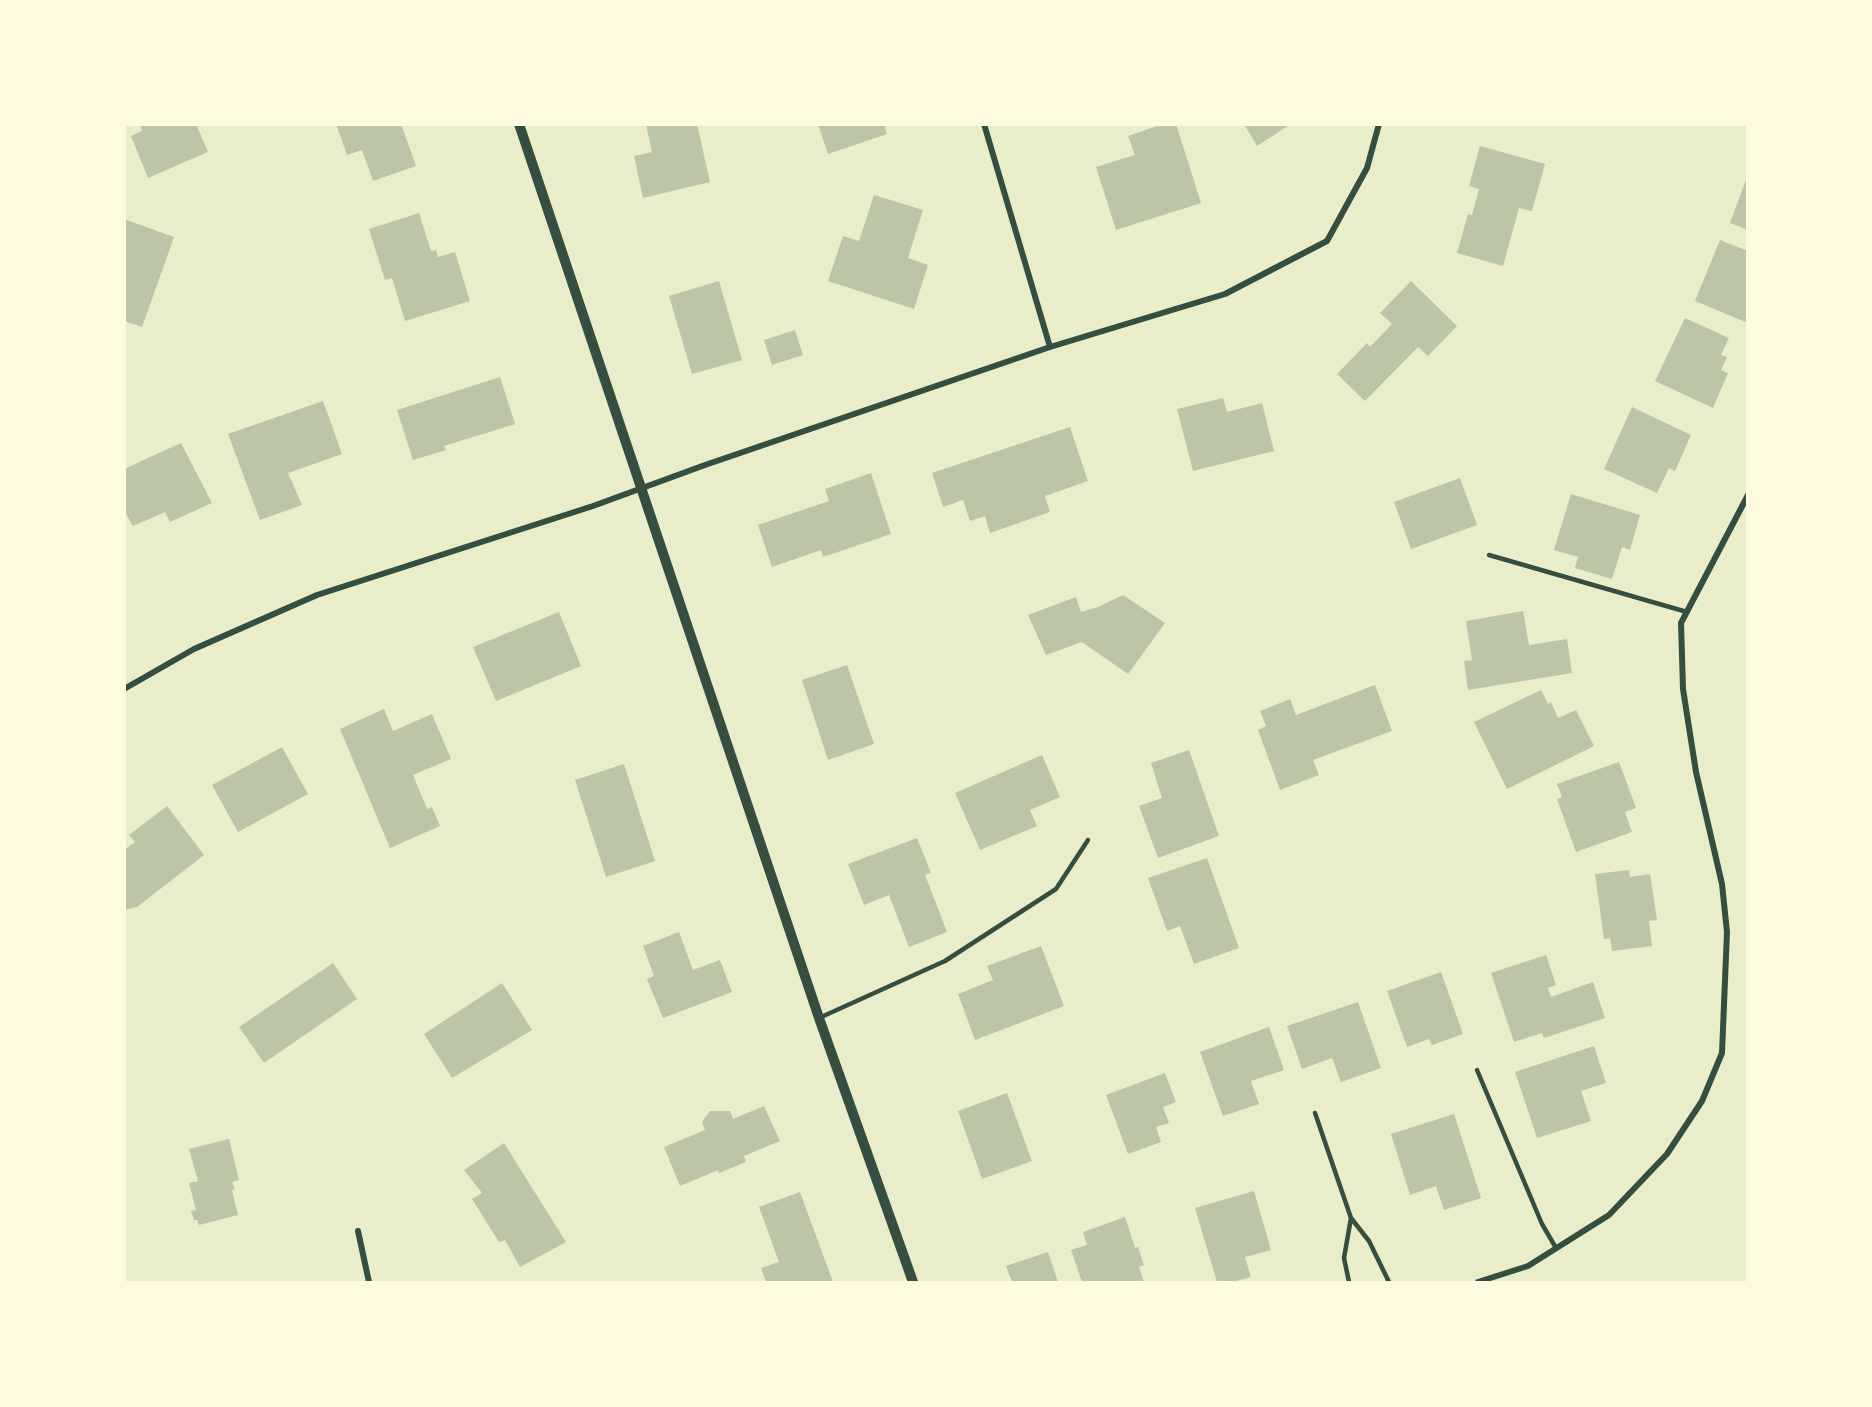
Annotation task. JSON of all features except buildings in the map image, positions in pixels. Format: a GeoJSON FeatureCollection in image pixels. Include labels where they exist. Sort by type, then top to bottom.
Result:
{"type":"FeatureCollection","features":[{"type":"Feature","properties":{"kind":"street"},"geometry":{"type":"LineString","coordinates":[[519,124],[819,1018],[913,1282]]}},
{"type":"Feature","properties":{"kind":"street"},"geometry":{"type":"LineString","coordinates":[[984,124],[1050,347]]}},
{"type":"Feature","properties":{"kind":"street"},"geometry":{"type":"LineString","coordinates":[[124,689],[194,649],[317,595],[593,506],[1050,347],[1225,294],[1327,241],[1367,168],[1379,124]]}},
{"type":"Feature","properties":{"kind":"street"},"geometry":{"type":"LineString","coordinates":[[1478,1282],[1528,1266],[1609,1215],[1667,1154],[1702,1101],[1722,1053],[1727,932],[1722,884],[1696,772],[1683,689],[1682,623],[1748,495]]}},
{"type":"Feature","properties":{"kind":"street"},"geometry":{"type":"LineString","coordinates":[[358,1231],[369,1282]]}},
{"type":"Feature","properties":{"kind":"lane"},"geometry":{"type":"LineString","coordinates":[[1489,555],[1687,612]]}},
{"type":"Feature","properties":{"kind":"lane"},"geometry":{"type":"LineString","coordinates":[[819,1018],[945,961],[1056,889],[1088,840]]}},
{"type":"Feature","properties":{"kind":"lane"},"geometry":{"type":"LineString","coordinates":[[1477,1070],[1542,1224],[1556,1248]]}},
{"type":"Feature","properties":{"kind":"lane"},"geometry":{"type":"LineString","coordinates":[[1315,1113],[1351,1218],[1369,1241],[1389,1282]]}},
{"type":"Feature","properties":{"kind":"lane"},"geometry":{"type":"LineString","coordinates":[[1349,1282],[1344,1258],[1351,1218]]}}]}
